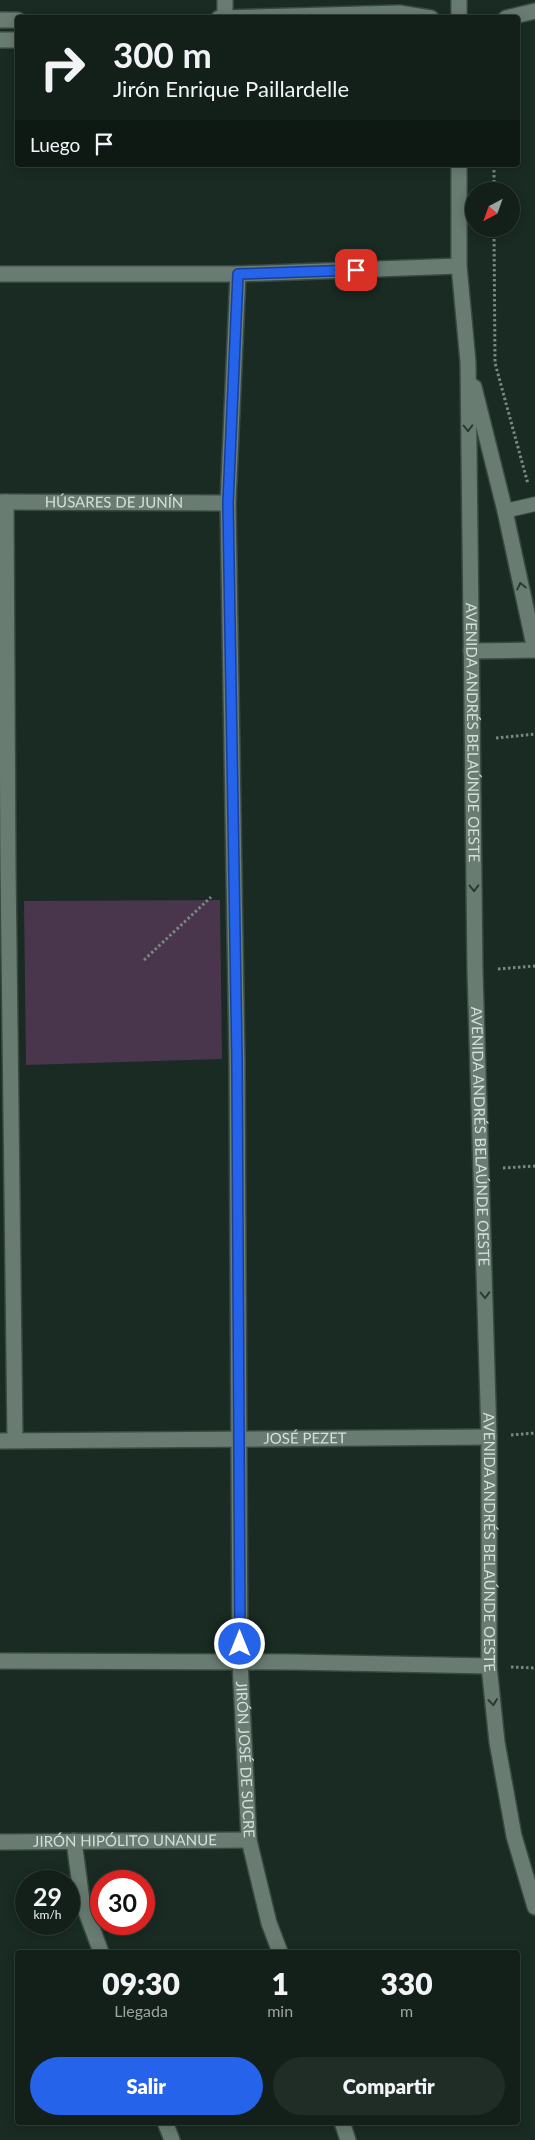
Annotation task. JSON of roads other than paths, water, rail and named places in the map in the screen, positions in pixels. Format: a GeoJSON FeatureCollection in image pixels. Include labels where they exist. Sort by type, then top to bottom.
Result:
{"type":"FeatureCollection","features":[{"type":"Feature","properties":{"kind":"street"},"geometry":{"type":"LineString","coordinates":[[225,0],[225,15]]}},
{"type":"Feature","properties":{"kind":"street"},"geometry":{"type":"LineString","coordinates":[[459,0],[459,15]]}},
{"type":"Feature","properties":{"kind":"street"},"geometry":{"type":"LineString","coordinates":[[518,15],[535,11]]}},
{"type":"Feature","properties":{"kind":"street"},"geometry":{"type":"LineString","coordinates":[[329,15],[399,13],[412,15]]}},
{"type":"Feature","properties":{"kind":"street"},"geometry":{"type":"LineString","coordinates":[[0,20],[15,20]]}},
{"type":"Feature","properties":{"kind":"street"},"geometry":{"type":"LineString","coordinates":[[0,40],[15,40]]}},
{"type":"Feature","properties":{"kind":"street","name":"AVENIDA ANDRÉS BELAÚNDE OESTE"},"geometry":{"type":"LineString","coordinates":[[459,167],[459,266],[468,362],[475,972],[489,1437],[489,1666],[497,1742],[514,1836],[535,1907]]}},
{"type":"Feature","properties":{"kind":"street"},"geometry":{"type":"LineString","coordinates":[[0,274],[238,274],[459,266]]}},
{"type":"Feature","properties":{"kind":"street","name":"JIRÓN JOSÉ DE SUCRE"},"geometry":{"type":"LineString","coordinates":[[238,274],[228,503],[237,1060],[240,1662],[250,1840],[269,1923],[279,1950]]}},
{"type":"Feature","properties":{"kind":"street","name":"AVENIDA ANDRÉS BELAÚNDE OESTE"},"geometry":{"type":"LineString","coordinates":[[468,362],[505,510],[535,650]]}},
{"type":"Feature","properties":{"kind":"street"},"geometry":{"type":"LineString","coordinates":[[3,502],[8,857],[8,1441]]}},
{"type":"Feature","properties":{"kind":"street","name":"HÚSARES DE JUNÍN"},"geometry":{"type":"LineString","coordinates":[[3,502],[228,503]]}},
{"type":"Feature","properties":{"kind":"street"},"geometry":{"type":"LineString","coordinates":[[471,651],[535,650]]}},
{"type":"Feature","properties":{"kind":"street","name":"JOSÉ PEZET"},"geometry":{"type":"LineString","coordinates":[[8,1441],[489,1437]]}},
{"type":"Feature","properties":{"kind":"street"},"geometry":{"type":"LineString","coordinates":[[0,1661],[489,1666]]}},
{"type":"Feature","properties":{"kind":"street","name":"JIRÓN HIPÓLITO UNANUE"},"geometry":{"type":"LineString","coordinates":[[0,1842],[250,1840]]}},
{"type":"Feature","properties":{"kind":"street"},"geometry":{"type":"LineString","coordinates":[[74,1841],[82,1901],[100,1950]]}},
{"type":"Feature","properties":{"kind":"street"},"geometry":{"type":"LineString","coordinates":[[166,2125],[172,2140]]}},
{"type":"Feature","properties":{"kind":"street"},"geometry":{"type":"LineString","coordinates":[[343,2125],[348,2140]]}},
{"type":"Feature","properties":{"kind":"lane"},"geometry":{"type":"LineString","coordinates":[[505,510],[534,504]]}}]}
